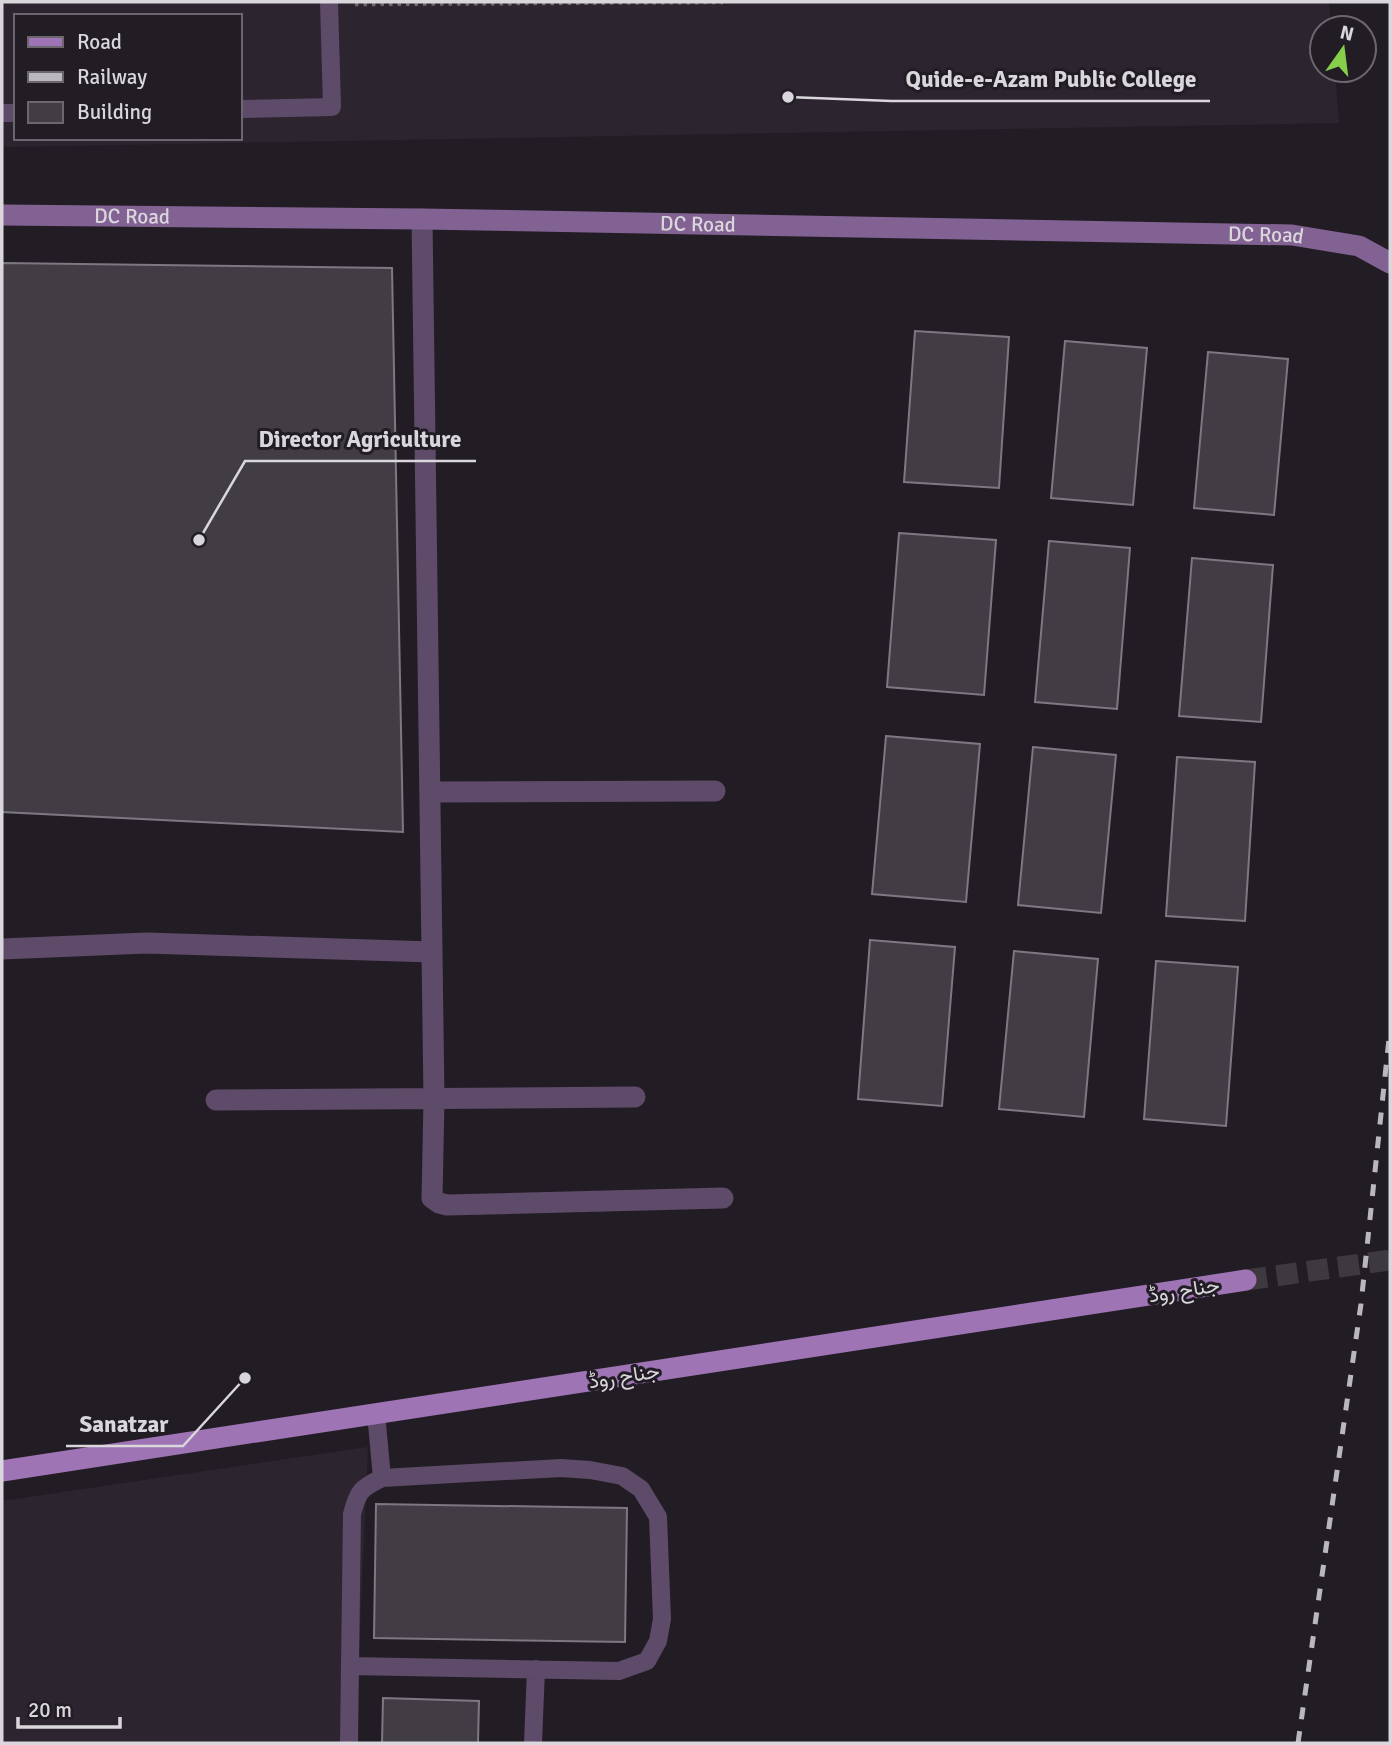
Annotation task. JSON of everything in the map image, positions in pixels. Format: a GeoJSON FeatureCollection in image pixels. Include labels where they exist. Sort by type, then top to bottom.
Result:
{"type":"FeatureCollection","features":[{"type":"Feature","properties":{"kind":"main road","name":"DC Road"},"geometry":{"type":"LineString","coordinates":[[2,215],[422,219],[1292,235],[1359,246],[1390,263]]}},
{"type":"Feature","properties":{"kind":"main road","name":"جناح روڈ"},"geometry":{"type":"LineString","coordinates":[[2,1471],[1246,1280]]}},
{"type":"Feature","properties":{"kind":"street"},"geometry":{"type":"LineString","coordinates":[[422,219],[434,1100],[432,1198],[447,1205],[723,1198]]}},
{"type":"Feature","properties":{"kind":"street"},"geometry":{"type":"LineString","coordinates":[[430,792],[715,791]]}},
{"type":"Feature","properties":{"kind":"street"},"geometry":{"type":"LineString","coordinates":[[2,949],[147,943],[432,952]]}},
{"type":"Feature","properties":{"kind":"street"},"geometry":{"type":"LineString","coordinates":[[216,1101],[635,1097]]}},
{"type":"Feature","properties":{"kind":"lane"},"geometry":{"type":"LineString","coordinates":[[242,109],[332,107],[329,3]]}},
{"type":"Feature","properties":{"kind":"lane"},"geometry":{"type":"LineString","coordinates":[[376,1413],[382,1478]]}},
{"type":"Feature","properties":{"kind":"lane"},"geometry":{"type":"LineString","coordinates":[[349,1743],[352,1514],[356,1498],[363,1487],[382,1478],[561,1468],[590,1470],[622,1476],[641,1489],[658,1517],[661,1606],[658,1640],[647,1661],[619,1671],[350,1667]]}},
{"type":"Feature","properties":{"kind":"lane"},"geometry":{"type":"LineString","coordinates":[[533,1743],[536,1669]]}},
{"type":"Feature","properties":{"kind":"path"},"geometry":{"type":"LineString","coordinates":[[329,3],[723,2]]}},
{"type":"Feature","properties":{"kind":"shaded area"},"geometry":{"type":"Polygon","coordinates":[[[2,2],[1329,2],[1330,14],[1308,14],[1308,84],[1336,84],[1339,123],[2,147],[2,2]]]}},
{"type":"Feature","properties":{"kind":"shaded area"},"geometry":{"type":"Polygon","coordinates":[[[368,1447],[355,1743],[2,1743],[2,1501],[368,1447]]]}},
{"type":"Feature","properties":{"kind":"building"},"geometry":{"type":"Polygon","coordinates":[[[2,263],[392,268],[403,832],[2,812],[2,263]]]}},
{"type":"Feature","properties":{"kind":"building"},"geometry":{"type":"Polygon","coordinates":[[[915,331],[1009,337],[999,488],[904,482],[915,331]]]}},
{"type":"Feature","properties":{"kind":"building"},"geometry":{"type":"Polygon","coordinates":[[[1065,341],[1147,348],[1133,505],[1051,498],[1065,341]]]}},
{"type":"Feature","properties":{"kind":"building"},"geometry":{"type":"Polygon","coordinates":[[[1208,352],[1288,359],[1274,515],[1194,508],[1208,352]]]}},
{"type":"Feature","properties":{"kind":"building"},"geometry":{"type":"Polygon","coordinates":[[[899,533],[996,540],[984,695],[887,687],[899,533]]]}},
{"type":"Feature","properties":{"kind":"building"},"geometry":{"type":"Polygon","coordinates":[[[1049,541],[1130,548],[1117,709],[1035,702],[1049,541]]]}},
{"type":"Feature","properties":{"kind":"building"},"geometry":{"type":"Polygon","coordinates":[[[1192,558],[1273,565],[1261,722],[1179,716],[1192,558]]]}},
{"type":"Feature","properties":{"kind":"building"},"geometry":{"type":"Polygon","coordinates":[[[886,736],[980,744],[966,902],[872,894],[886,736]]]}},
{"type":"Feature","properties":{"kind":"building"},"geometry":{"type":"Polygon","coordinates":[[[1033,747],[1116,755],[1101,913],[1018,905],[1033,747]]]}},
{"type":"Feature","properties":{"kind":"building"},"geometry":{"type":"Polygon","coordinates":[[[1177,757],[1255,762],[1245,921],[1166,916],[1177,757]]]}},
{"type":"Feature","properties":{"kind":"building"},"geometry":{"type":"Polygon","coordinates":[[[870,940],[955,947],[942,1106],[858,1099],[870,940]]]}},
{"type":"Feature","properties":{"kind":"building"},"geometry":{"type":"Polygon","coordinates":[[[1014,951],[1098,959],[1084,1117],[999,1109],[1014,951]]]}},
{"type":"Feature","properties":{"kind":"building"},"geometry":{"type":"Polygon","coordinates":[[[1156,961],[1238,967],[1226,1126],[1144,1119],[1156,961]]]}},
{"type":"Feature","properties":{"kind":"building"},"geometry":{"type":"Polygon","coordinates":[[[376,1504],[627,1508],[625,1642],[374,1638],[376,1504]]]}},
{"type":"Feature","properties":{"kind":"building"},"geometry":{"type":"Polygon","coordinates":[[[383,1698],[479,1701],[478,1743],[382,1743],[383,1698]]]}},
{"type":"Feature","properties":{"kind":"tunnel"},"geometry":{"type":"LineString","coordinates":[[1246,1280],[1390,1260]]}},
{"type":"Feature","properties":{"kind":"railway"},"geometry":{"type":"LineString","coordinates":[[1298,1743],[1361,1304],[1390,1029]]}},
{"type":"Feature","properties":{"kind":"place","name":"Quide-e-Azam Public College"},"geometry":{"type":"Point","coordinates":[788,97]}},
{"type":"Feature","properties":{"kind":"place","name":"Director Agriculture"},"geometry":{"type":"Point","coordinates":[199,540]}},
{"type":"Feature","properties":{"kind":"place","name":"Sanatzar"},"geometry":{"type":"Point","coordinates":[245,1378]}}]}
